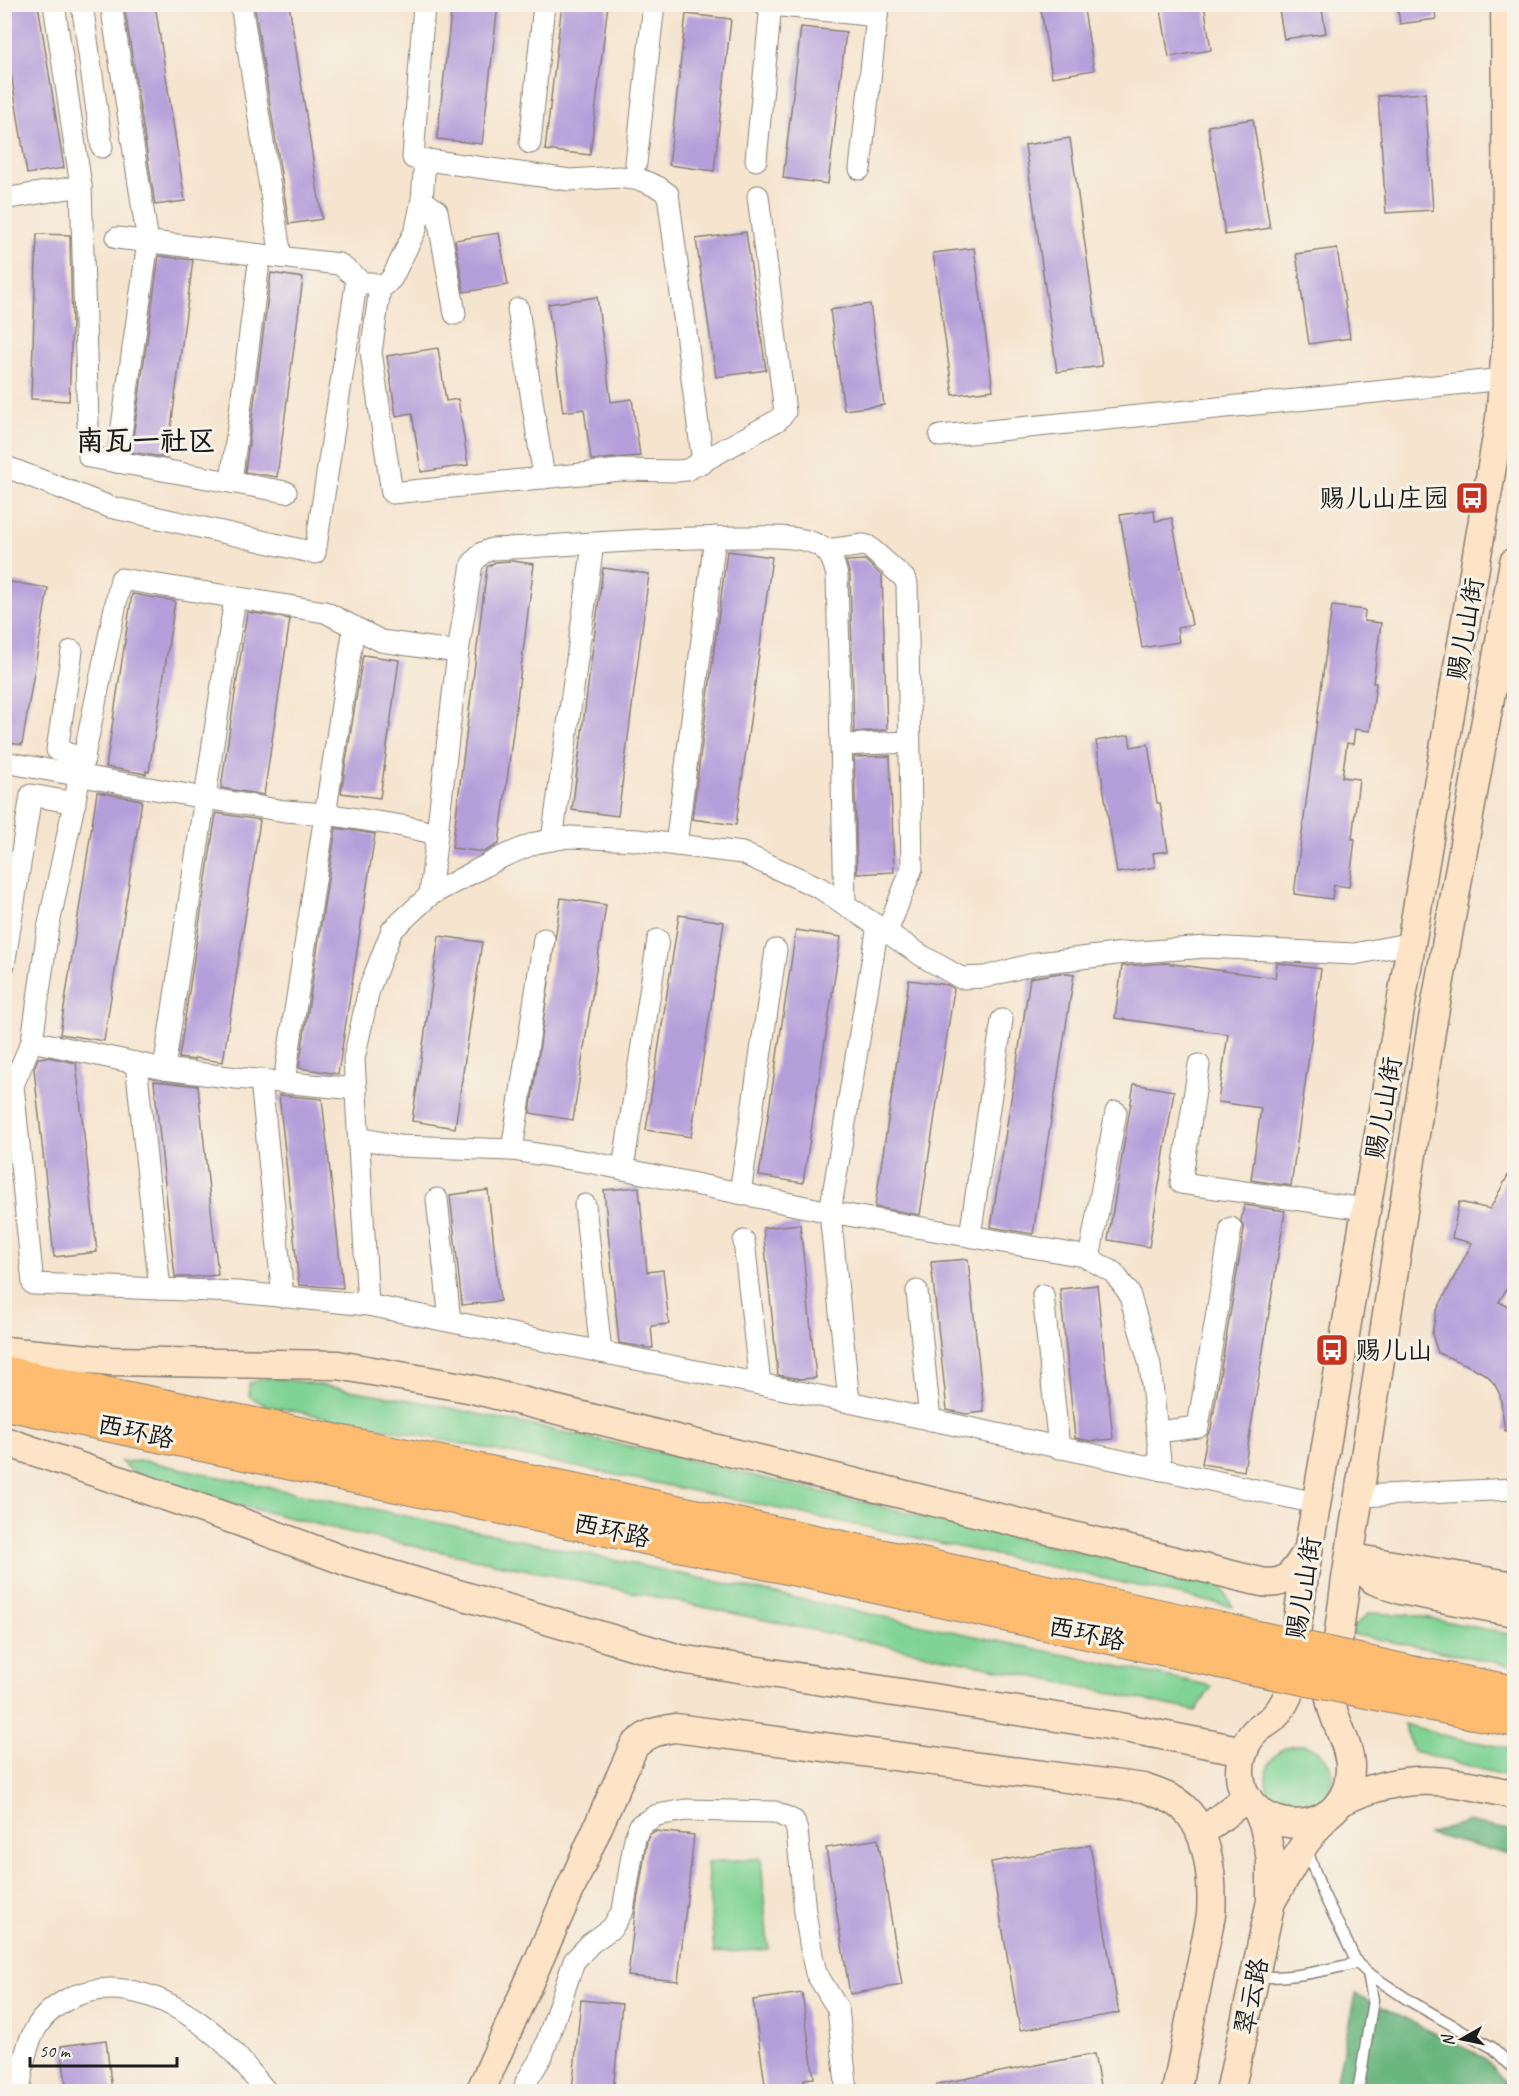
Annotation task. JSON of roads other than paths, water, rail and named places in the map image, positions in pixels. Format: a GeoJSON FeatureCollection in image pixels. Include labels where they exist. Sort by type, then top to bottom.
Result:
{"type":"FeatureCollection","features":[{"type":"Feature","properties":{"kind":"highway","name":"西环路"},"geometry":{"type":"LineString","coordinates":[[11,1360],[595,1494],[1229,1631],[1413,1687]]}},
{"type":"Feature","properties":{"kind":"highway","name":"西环路"},"geometry":{"type":"LineString","coordinates":[[11,1360],[804,1571],[1218,1662],[1413,1687]]}},
{"type":"Feature","properties":{"kind":"highway"},"geometry":{"type":"LineString","coordinates":[[1413,1687],[1515,1692]]}},
{"type":"Feature","properties":{"kind":"highway"},"geometry":{"type":"LineString","coordinates":[[1413,1687],[1515,1720]]}},
{"type":"Feature","properties":{"kind":"main road","name":"赐儿山街"},"geometry":{"type":"LineString","coordinates":[[1271,1901],[1271,1859],[1252,1804],[1240,1779],[1240,1761],[1246,1743],[1257,1729],[1282,1709],[1288,1695],[1308,1551],[1365,1209],[1500,419],[1509,380],[1505,4]]}},
{"type":"Feature","properties":{"kind":"main road","name":"赐儿山街"},"geometry":{"type":"LineString","coordinates":[[1334,1808],[1348,1785],[1350,1767],[1347,1749],[1333,1714],[1330,1699],[1350,1557],[1431,1031],[1505,674],[1513,578]]}},
{"type":"Feature","properties":{"kind":"main road"},"geometry":{"type":"LineString","coordinates":[[1365,1209],[1403,1215]]}},
{"type":"Feature","properties":{"kind":"main road"},"geometry":{"type":"LineString","coordinates":[[11,1360],[338,1365],[468,1388],[1260,1582],[1273,1584],[1284,1581],[1292,1574],[1308,1551]]}},
{"type":"Feature","properties":{"kind":"main road"},"geometry":{"type":"LineString","coordinates":[[4,1441],[235,1520],[348,1562],[680,1659],[1115,1726],[1244,1751]]}},
{"type":"Feature","properties":{"kind":"main road"},"geometry":{"type":"LineString","coordinates":[[1350,1557],[1515,1586]]}},
{"type":"Feature","properties":{"kind":"main road"},"geometry":{"type":"LineString","coordinates":[[1350,1557],[1374,1580],[1401,1590],[1515,1611]]}},
{"type":"Feature","properties":{"kind":"main road"},"geometry":{"type":"LineString","coordinates":[[480,2091],[634,1746],[645,1736],[675,1728],[1144,1788],[1162,1794],[1185,1808],[1201,1833],[1209,1863],[1212,1894],[1211,1915],[1176,2091]]}},
{"type":"Feature","properties":{"kind":"main road"},"geometry":{"type":"LineString","coordinates":[[1201,1833],[1252,1804],[1274,1821],[1292,1825],[1310,1823],[1377,1786],[1424,1780],[1472,1785],[1515,1795]]}},
{"type":"Feature","properties":{"kind":"main road"},"geometry":{"type":"LineString","coordinates":[[1271,1901],[1305,1844],[1334,1808]]}},
{"type":"Feature","properties":{"kind":"main road","name":"翠云路"},"geometry":{"type":"LineString","coordinates":[[1230,2091],[1271,1901]]}},
{"type":"Feature","properties":{"kind":"street"},"geometry":{"type":"LineString","coordinates":[[54,4],[81,186],[89,457],[286,492]]}},
{"type":"Feature","properties":{"kind":"street"},"geometry":{"type":"LineString","coordinates":[[82,4],[102,147]]}},
{"type":"Feature","properties":{"kind":"street"},"geometry":{"type":"LineString","coordinates":[[111,4],[148,242],[117,462]]}},
{"type":"Feature","properties":{"kind":"street"},"geometry":{"type":"LineString","coordinates":[[231,482],[271,256],[241,4]]}},
{"type":"Feature","properties":{"kind":"street"},"geometry":{"type":"LineString","coordinates":[[424,4],[413,158],[570,180],[619,177],[641,180],[668,194],[703,463]]}},
{"type":"Feature","properties":{"kind":"street"},"geometry":{"type":"LineString","coordinates":[[530,143],[544,4]]}},
{"type":"Feature","properties":{"kind":"street"},"geometry":{"type":"LineString","coordinates":[[636,163],[654,4]]}},
{"type":"Feature","properties":{"kind":"street"},"geometry":{"type":"LineString","coordinates":[[763,4],[877,10],[860,169]]}},
{"type":"Feature","properties":{"kind":"street"},"geometry":{"type":"LineString","coordinates":[[756,160],[771,5]]}},
{"type":"Feature","properties":{"kind":"street"},"geometry":{"type":"LineString","coordinates":[[356,283],[372,283],[378,287],[385,285],[392,278],[416,229],[422,200],[425,160]]}},
{"type":"Feature","properties":{"kind":"street"},"geometry":{"type":"LineString","coordinates":[[4,199],[81,186]]}},
{"type":"Feature","properties":{"kind":"street"},"geometry":{"type":"LineString","coordinates":[[378,287],[379,296],[371,352],[392,493],[621,470],[687,470],[778,420],[784,412],[758,195]]}},
{"type":"Feature","properties":{"kind":"street"},"geometry":{"type":"LineString","coordinates":[[422,200],[437,211],[455,314]]}},
{"type":"Feature","properties":{"kind":"street"},"geometry":{"type":"LineString","coordinates":[[4,466],[110,507],[315,553],[357,278],[339,264],[117,238]]}},
{"type":"Feature","properties":{"kind":"street"},"geometry":{"type":"LineString","coordinates":[[518,309],[544,478]]}},
{"type":"Feature","properties":{"kind":"street"},"geometry":{"type":"LineString","coordinates":[[940,436],[1509,380]]}},
{"type":"Feature","properties":{"kind":"street"},"geometry":{"type":"LineString","coordinates":[[676,845],[715,537]]}},
{"type":"Feature","properties":{"kind":"street"},"geometry":{"type":"LineString","coordinates":[[430,895],[458,652],[472,564],[482,553],[492,549],[715,537],[778,537],[814,543],[826,550],[834,562],[837,576],[844,904]]}},
{"type":"Feature","properties":{"kind":"street"},"geometry":{"type":"LineString","coordinates":[[552,840],[593,544]]}},
{"type":"Feature","properties":{"kind":"street"},"geometry":{"type":"LineString","coordinates":[[826,550],[868,546],[904,578],[907,584],[912,868],[882,929],[830,1212],[849,1402]]}},
{"type":"Feature","properties":{"kind":"street"},"geometry":{"type":"LineString","coordinates":[[458,652],[381,641],[325,612],[121,579],[48,929],[32,1041],[13,1085],[33,1284],[237,1292],[368,1305],[849,1402],[1316,1503]]}},
{"type":"Feature","properties":{"kind":"street"},"geometry":{"type":"LineString","coordinates":[[164,1069],[235,598]]}},
{"type":"Feature","properties":{"kind":"street"},"geometry":{"type":"LineString","coordinates":[[284,1082],[354,627]]}},
{"type":"Feature","properties":{"kind":"street"},"geometry":{"type":"LineString","coordinates":[[72,651],[57,750],[82,768]]}},
{"type":"Feature","properties":{"kind":"street"},"geometry":{"type":"LineString","coordinates":[[841,745],[909,742]]}},
{"type":"Feature","properties":{"kind":"street"},"geometry":{"type":"LineString","coordinates":[[4,762],[82,768],[205,798],[285,811],[327,814],[437,834]]}},
{"type":"Feature","properties":{"kind":"street"},"geometry":{"type":"LineString","coordinates":[[4,965],[31,795],[75,803]]}},
{"type":"Feature","properties":{"kind":"street"},"geometry":{"type":"LineString","coordinates":[[368,1305],[354,1059],[369,989],[392,930],[430,895],[502,857],[535,843],[569,837],[637,840],[742,853],[820,888],[924,957],[961,978],[985,976],[1037,963],[1159,950],[1206,947],[1354,954],[1412,943]]}},
{"type":"Feature","properties":{"kind":"street"},"geometry":{"type":"LineString","coordinates":[[512,1150],[544,939]]}},
{"type":"Feature","properties":{"kind":"street"},"geometry":{"type":"LineString","coordinates":[[623,1169],[658,940]]}},
{"type":"Feature","properties":{"kind":"street"},"geometry":{"type":"LineString","coordinates":[[740,1193],[776,950]]}},
{"type":"Feature","properties":{"kind":"street"},"geometry":{"type":"LineString","coordinates":[[970,1236],[1002,1020]]}},
{"type":"Feature","properties":{"kind":"street"},"geometry":{"type":"LineString","coordinates":[[32,1041],[164,1069],[356,1089]]}},
{"type":"Feature","properties":{"kind":"street"},"geometry":{"type":"LineString","coordinates":[[136,1063],[160,1289]]}},
{"type":"Feature","properties":{"kind":"street"},"geometry":{"type":"LineString","coordinates":[[1200,1065],[1181,1183],[1365,1209]]}},
{"type":"Feature","properties":{"kind":"street"},"geometry":{"type":"LineString","coordinates":[[261,1080],[283,1297]]}},
{"type":"Feature","properties":{"kind":"street"},"geometry":{"type":"LineString","coordinates":[[1089,1258],[1116,1112]]}},
{"type":"Feature","properties":{"kind":"street"},"geometry":{"type":"LineString","coordinates":[[359,1138],[399,1146],[512,1150],[623,1169],[830,1212],[1089,1258],[1113,1272],[1130,1293],[1150,1365],[1161,1470]]}},
{"type":"Feature","properties":{"kind":"street"},"geometry":{"type":"LineString","coordinates":[[437,1199],[450,1321]]}},
{"type":"Feature","properties":{"kind":"street"},"geometry":{"type":"LineString","coordinates":[[585,1205],[601,1352]]}},
{"type":"Feature","properties":{"kind":"street"},"geometry":{"type":"LineString","coordinates":[[1157,1432],[1198,1426],[1231,1228]]}},
{"type":"Feature","properties":{"kind":"street"},"geometry":{"type":"LineString","coordinates":[[744,1241],[760,1384]]}},
{"type":"Feature","properties":{"kind":"street"},"geometry":{"type":"LineString","coordinates":[[917,1291],[930,1420]]}},
{"type":"Feature","properties":{"kind":"street"},"geometry":{"type":"LineString","coordinates":[[1043,1295],[1059,1448]]}},
{"type":"Feature","properties":{"kind":"street"},"geometry":{"type":"LineString","coordinates":[[1359,1496],[1515,1489]]}},
{"type":"Feature","properties":{"kind":"street"},"geometry":{"type":"LineString","coordinates":[[524,2091],[526,2082],[542,2056],[574,1961],[591,1943],[612,1928],[623,1910],[635,1838],[640,1825],[657,1815],[686,1810],[775,1812],[794,1821],[798,1831],[805,1912],[812,1955],[816,1973],[838,2009],[847,2091]]}},
{"type":"Feature","properties":{"kind":"street"},"geometry":{"type":"LineString","coordinates":[[19,2091],[23,2060],[33,2032],[52,2007],[75,1996],[106,1988],[135,1990],[174,2006],[219,2037],[267,2091]]}},
{"type":"Feature","properties":{"kind":"lane"},"geometry":{"type":"LineString","coordinates":[[1305,1844],[1322,1891],[1357,1963],[1410,2001],[1493,2048],[1515,2069]]}},
{"type":"Feature","properties":{"kind":"lane"},"geometry":{"type":"LineString","coordinates":[[1255,1976],[1287,1977],[1357,1963]]}},
{"type":"Feature","properties":{"kind":"lane"},"geometry":{"type":"LineString","coordinates":[[1358,2091],[1373,2000],[1368,1973]]}},
{"type":"Feature","properties":{"kind":"place","name":"赐儿山庄园"},"geometry":{"type":"Point","coordinates":[1472,498]}},
{"type":"Feature","properties":{"kind":"place","name":"赐儿山"},"geometry":{"type":"Point","coordinates":[1332,1350]}},
{"type":"Feature","properties":{"kind":"district","name":"南瓦一社区"},"geometry":{"type":"Point","coordinates":[146,440]}}]}
